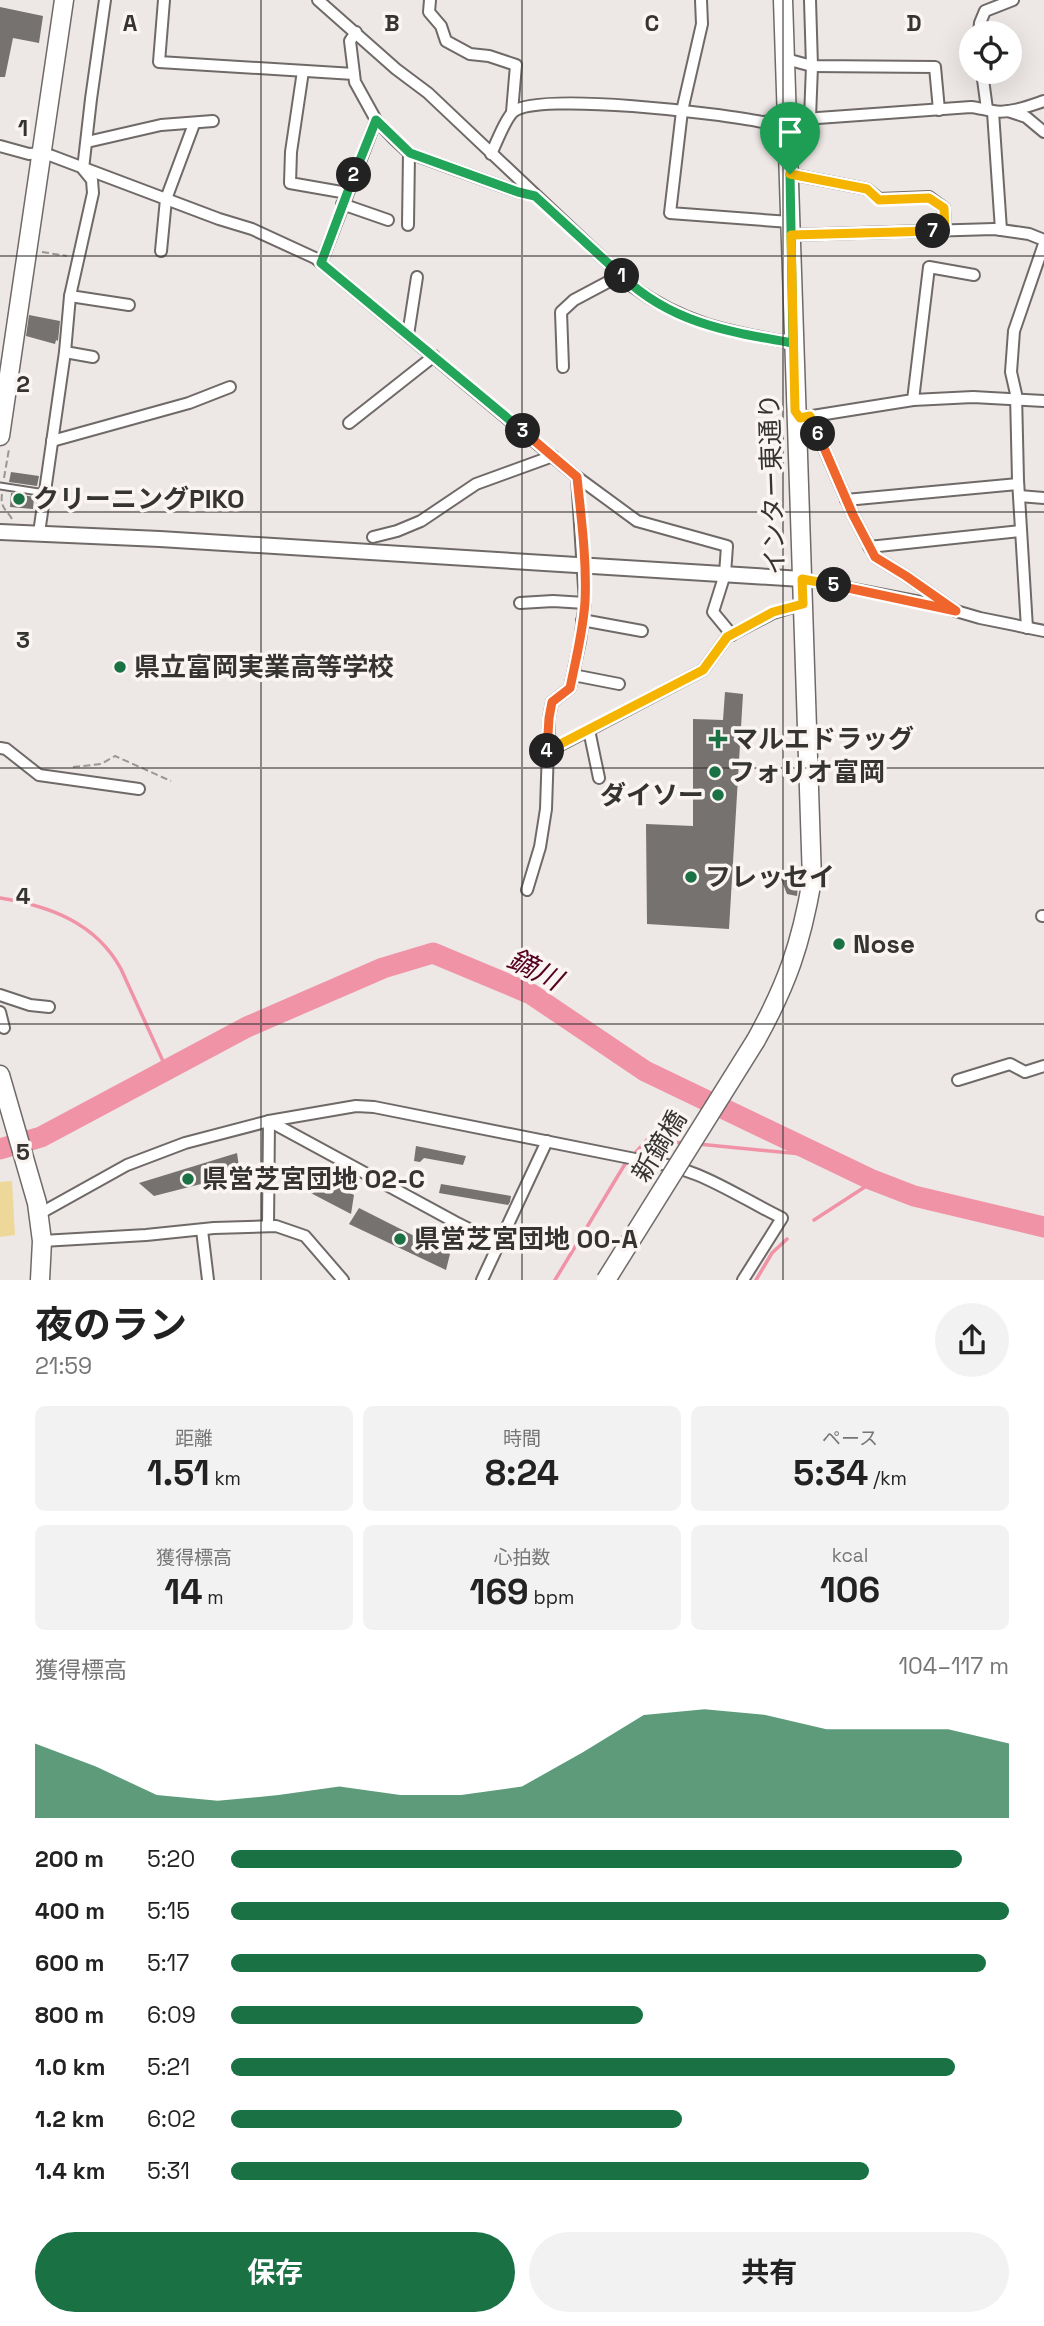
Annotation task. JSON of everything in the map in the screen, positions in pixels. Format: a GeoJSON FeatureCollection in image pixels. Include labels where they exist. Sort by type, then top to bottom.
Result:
{"type":"FeatureCollection","features":[{"type":"Feature","properties":{"kind":"main road"},"geometry":{"type":"LineString","coordinates":[[0,436],[9,335],[29,249],[64,0]]}},
{"type":"Feature","properties":{"kind":"main road","name":"インター東通り"},"geometry":{"type":"LineString","coordinates":[[756,1040],[777,1001],[794,960],[806,918],[812,880],[802,579],[803,413],[793,343],[789,121],[783,0]]}},
{"type":"Feature","properties":{"kind":"main road","name":"新鏑橋"},"geometry":{"type":"LineString","coordinates":[[606,1279],[756,1040]]}},
{"type":"Feature","properties":{"kind":"main road"},"geometry":{"type":"LineString","coordinates":[[0,1075],[38,1209],[42,1241],[40,1279]]}},
{"type":"Feature","properties":{"kind":"street"},"geometry":{"type":"LineString","coordinates":[[39,533],[65,352],[70,296],[93,193],[92,180],[83,169],[105,0]]}},
{"type":"Feature","properties":{"kind":"street"},"geometry":{"type":"LineString","coordinates":[[163,0],[159,62],[354,74]]}},
{"type":"Feature","properties":{"kind":"street"},"geometry":{"type":"LineString","coordinates":[[318,0],[396,69],[428,93],[535,196],[650,300],[689,320],[724,331],[793,343]]}},
{"type":"Feature","properties":{"kind":"street"},"geometry":{"type":"LineString","coordinates":[[430,0],[429,12],[441,26],[446,41],[470,54],[489,56],[516,65],[512,112],[491,154]]}},
{"type":"Feature","properties":{"kind":"street"},"geometry":{"type":"LineString","coordinates":[[701,0],[702,24],[682,111],[670,213],[791,228],[1001,230],[1029,234],[1044,242],[1014,331],[1011,372],[1016,400],[1027,628]]}},
{"type":"Feature","properties":{"kind":"street"},"geometry":{"type":"LineString","coordinates":[[810,0],[810,118]]}},
{"type":"Feature","properties":{"kind":"street"},"geometry":{"type":"LineString","coordinates":[[986,5],[1013,0]]}},
{"type":"Feature","properties":{"kind":"street"},"geometry":{"type":"LineString","coordinates":[[356,32],[350,41],[355,82],[376,120],[410,153],[535,196]]}},
{"type":"Feature","properties":{"kind":"street"},"geometry":{"type":"LineString","coordinates":[[786,59],[812,66],[935,67],[939,110]]}},
{"type":"Feature","properties":{"kind":"street"},"geometry":{"type":"LineString","coordinates":[[303,71],[291,152],[290,183],[347,193]]}},
{"type":"Feature","properties":{"kind":"street"},"geometry":{"type":"LineString","coordinates":[[985,84],[990,110],[1001,230]]}},
{"type":"Feature","properties":{"kind":"street"},"geometry":{"type":"LineString","coordinates":[[512,112],[526,105],[597,104],[735,116],[762,121],[789,121],[971,107],[1005,110],[1024,108],[1044,101]]}},
{"type":"Feature","properties":{"kind":"street"},"geometry":{"type":"LineString","coordinates":[[1005,110],[1026,117],[1044,132]]}},
{"type":"Feature","properties":{"kind":"street"},"geometry":{"type":"LineString","coordinates":[[321,263],[376,120]]}},
{"type":"Feature","properties":{"kind":"street"},"geometry":{"type":"LineString","coordinates":[[87,142],[162,125],[213,121]]}},
{"type":"Feature","properties":{"kind":"street"},"geometry":{"type":"LineString","coordinates":[[161,251],[166,199],[194,124]]}},
{"type":"Feature","properties":{"kind":"street"},"geometry":{"type":"LineString","coordinates":[[0,146],[29,154],[43,153],[252,229],[292,246],[321,263],[577,477],[637,521],[727,546],[725,574],[713,612],[732,635]]}},
{"type":"Feature","properties":{"kind":"street"},"geometry":{"type":"LineString","coordinates":[[408,225],[410,153]]}},
{"type":"Feature","properties":{"kind":"street"},"geometry":{"type":"LineString","coordinates":[[790,174],[867,189],[879,200],[929,198],[944,208],[945,231]]}},
{"type":"Feature","properties":{"kind":"street"},"geometry":{"type":"LineString","coordinates":[[342,204],[388,220]]}},
{"type":"Feature","properties":{"kind":"street"},"geometry":{"type":"LineString","coordinates":[[913,400],[929,267],[974,275]]}},
{"type":"Feature","properties":{"kind":"street"},"geometry":{"type":"LineString","coordinates":[[563,367],[561,312],[573,300],[621,275]]}},
{"type":"Feature","properties":{"kind":"street"},"geometry":{"type":"LineString","coordinates":[[408,335],[417,277]]}},
{"type":"Feature","properties":{"kind":"street"},"geometry":{"type":"LineString","coordinates":[[70,296],[129,305]]}},
{"type":"Feature","properties":{"kind":"street"},"geometry":{"type":"LineString","coordinates":[[65,352],[93,357]]}},
{"type":"Feature","properties":{"kind":"street"},"geometry":{"type":"LineString","coordinates":[[349,423],[434,356]]}},
{"type":"Feature","properties":{"kind":"street"},"geometry":{"type":"LineString","coordinates":[[52,441],[189,403],[230,387]]}},
{"type":"Feature","properties":{"kind":"street"},"geometry":{"type":"LineString","coordinates":[[956,611],[875,557],[803,413],[913,400],[973,397],[1044,401]]}},
{"type":"Feature","properties":{"kind":"street"},"geometry":{"type":"LineString","coordinates":[[373,537],[421,521],[476,484],[553,456]]}},
{"type":"Feature","properties":{"kind":"street"},"geometry":{"type":"LineString","coordinates":[[527,890],[540,847],[552,702],[570,688],[585,603],[577,477]]}},
{"type":"Feature","properties":{"kind":"street"},"geometry":{"type":"LineString","coordinates":[[846,500],[1018,484]]}},
{"type":"Feature","properties":{"kind":"street"},"geometry":{"type":"LineString","coordinates":[[1019,496],[1044,498]]}},
{"type":"Feature","properties":{"kind":"street"},"geometry":{"type":"LineString","coordinates":[[869,547],[1021,531]]}},
{"type":"Feature","properties":{"kind":"street"},"geometry":{"type":"LineString","coordinates":[[0,532],[802,579],[1044,631]]}},
{"type":"Feature","properties":{"kind":"street"},"geometry":{"type":"LineString","coordinates":[[520,603],[585,603]]}},
{"type":"Feature","properties":{"kind":"street"},"geometry":{"type":"LineString","coordinates":[[547,752],[703,670],[727,637],[773,612],[803,604]]}},
{"type":"Feature","properties":{"kind":"street"},"geometry":{"type":"LineString","coordinates":[[582,620],[642,631]]}},
{"type":"Feature","properties":{"kind":"street"},"geometry":{"type":"LineString","coordinates":[[573,675],[619,684]]}},
{"type":"Feature","properties":{"kind":"street"},"geometry":{"type":"LineString","coordinates":[[589,730],[599,778]]}},
{"type":"Feature","properties":{"kind":"street"},"geometry":{"type":"LineString","coordinates":[[0,748],[6,749],[40,775],[139,789]]}},
{"type":"Feature","properties":{"kind":"street"},"geometry":{"type":"LineString","coordinates":[[0,995],[30,1005],[49,1007]]}},
{"type":"Feature","properties":{"kind":"street"},"geometry":{"type":"LineString","coordinates":[[0,1012],[4,1028]]}},
{"type":"Feature","properties":{"kind":"street"},"geometry":{"type":"LineString","coordinates":[[958,1080],[1010,1064],[1025,1072],[1044,1066]]}},
{"type":"Feature","properties":{"kind":"street"},"geometry":{"type":"LineString","coordinates":[[38,1209],[127,1165],[185,1143],[270,1121],[356,1106],[374,1107],[619,1156],[667,1163],[706,1177],[782,1218],[743,1279]]}},
{"type":"Feature","properties":{"kind":"street"},"geometry":{"type":"LineString","coordinates":[[268,1226],[270,1121]]}},
{"type":"Feature","properties":{"kind":"street"},"geometry":{"type":"LineString","coordinates":[[270,1121],[499,1244]]}},
{"type":"Feature","properties":{"kind":"street"},"geometry":{"type":"LineString","coordinates":[[482,1279],[547,1141]]}},
{"type":"Feature","properties":{"kind":"street"},"geometry":{"type":"LineString","coordinates":[[42,1241],[276,1226],[305,1236],[342,1279]]}},
{"type":"Feature","properties":{"kind":"street"},"geometry":{"type":"LineString","coordinates":[[202,1230],[208,1279]]}},
{"type":"Feature","properties":{"kind":"lane"},"geometry":{"type":"LineString","coordinates":[[0,486],[45,493]]}},
{"type":"Feature","properties":{"kind":"path"},"geometry":{"type":"LineString","coordinates":[[29,249],[79,258]]}},
{"type":"Feature","properties":{"kind":"path"},"geometry":{"type":"LineString","coordinates":[[67,780],[71,768],[77,765],[101,764],[115,756],[172,781]]}},
{"type":"Feature","properties":{"kind":"shaded area"},"geometry":{"type":"Polygon","coordinates":[[[12,1181],[15,1235],[0,1237],[0,1182],[12,1181]]]}},
{"type":"Feature","properties":{"kind":"building"},"geometry":{"type":"Polygon","coordinates":[[[0,7],[43,16],[39,43],[13,38],[5,77],[0,77],[0,7]]]}},
{"type":"Feature","properties":{"kind":"building"},"geometry":{"type":"Polygon","coordinates":[[[29,315],[60,321],[58,341],[56,340],[55,344],[26,336],[29,315]]]}},
{"type":"Feature","properties":{"kind":"building"},"geometry":{"type":"Polygon","coordinates":[[[11,472],[39,476],[37,486],[9,482],[11,472]]]}},
{"type":"Feature","properties":{"kind":"building"},"geometry":{"type":"Polygon","coordinates":[[[11,493],[34,497],[33,509],[10,507],[11,493]]]}},
{"type":"Feature","properties":{"kind":"building","name":"フォリオ富岡"},"geometry":{"type":"Polygon","coordinates":[[[725,692],[743,694],[729,929],[647,924],[646,824],[693,826],[693,719],[723,720],[725,692]]]}},
{"type":"Feature","properties":{"kind":"building"},"geometry":{"type":"Polygon","coordinates":[[[782,872],[795,875],[797,896],[787,894],[781,879],[782,872]]]}},
{"type":"Feature","properties":{"kind":"building"},"geometry":{"type":"Polygon","coordinates":[[[416,1146],[466,1156],[463,1165],[424,1158],[420,1162],[414,1161],[416,1146]]]}},
{"type":"Feature","properties":{"kind":"building","name":"県営芝宮団地 02-C"},"geometry":{"type":"Polygon","coordinates":[[[237,1153],[240,1174],[154,1196],[139,1183],[237,1153]]]}},
{"type":"Feature","properties":{"kind":"building"},"geometry":{"type":"Polygon","coordinates":[[[289,1163],[354,1195],[351,1214],[280,1177],[289,1163]]]}},
{"type":"Feature","properties":{"kind":"building"},"geometry":{"type":"Polygon","coordinates":[[[441,1184],[511,1196],[510,1202],[508,1205],[439,1193],[441,1184]]]}},
{"type":"Feature","properties":{"kind":"building","name":"県営芝宮団地 00-A"},"geometry":{"type":"Polygon","coordinates":[[[359,1208],[450,1254],[446,1270],[349,1224],[359,1208]]]}},
{"type":"Feature","properties":{"kind":"waterway"},"geometry":{"type":"LineString","coordinates":[[0,898],[54,912],[85,928],[99,940],[121,969],[167,1070]]}},
{"type":"Feature","properties":{"kind":"waterway","name":"鏑川"},"geometry":{"type":"LineString","coordinates":[[0,1149],[41,1137],[247,1027],[383,968],[433,953],[531,994],[645,1071],[870,1179],[914,1196],[1044,1227]]}},
{"type":"Feature","properties":{"kind":"waterway"},"geometry":{"type":"LineString","coordinates":[[555,1280],[625,1164],[648,1139],[683,1143]]}},
{"type":"Feature","properties":{"kind":"waterway"},"geometry":{"type":"LineString","coordinates":[[698,1144],[822,1156]]}},
{"type":"Feature","properties":{"kind":"waterway"},"geometry":{"type":"LineString","coordinates":[[814,1220],[874,1181]]}},
{"type":"Feature","properties":{"kind":"waterway"},"geometry":{"type":"LineString","coordinates":[[756,1280],[772,1253],[787,1239]]}},
{"type":"Feature","properties":{"kind":"place","name":"クリーニングPIKO"},"geometry":{"type":"Point","coordinates":[19,499]}},
{"type":"Feature","properties":{"kind":"place","name":"県立富岡実業高等学校"},"geometry":{"type":"Point","coordinates":[120,667]}},
{"type":"Feature","properties":{"kind":"place","name":"マルエドラッグ"},"geometry":{"type":"Point","coordinates":[718,739]}},
{"type":"Feature","properties":{"kind":"place","name":"フォリオ富岡"},"geometry":{"type":"Point","coordinates":[715,772]}},
{"type":"Feature","properties":{"kind":"place","name":"ダイソー"},"geometry":{"type":"Point","coordinates":[718,795]}},
{"type":"Feature","properties":{"kind":"place","name":"フレッセイ"},"geometry":{"type":"Point","coordinates":[691,877]}},
{"type":"Feature","properties":{"kind":"place","name":"Nose"},"geometry":{"type":"Point","coordinates":[839,944]}},
{"type":"Feature","properties":{"kind":"place","name":"県営芝宮団地 02-C"},"geometry":{"type":"Point","coordinates":[188,1179]}},
{"type":"Feature","properties":{"kind":"place","name":"県営芝宮団地 00-A"},"geometry":{"type":"Point","coordinates":[400,1239]}},
{"type":"Feature","properties":{"kind":"route"},"geometry":{"type":"LineString","coordinates":[[790,174],[791,235],[793,343],[724,331],[689,320],[650,300],[535,196],[410,153],[376,120],[321,263],[577,477],[585,603],[570,688],[552,702],[547,752],[703,670],[727,637],[773,612],[803,604],[802,579],[956,611],[875,557],[853,515],[810,416],[800,418],[795,411],[791,235],[945,231],[944,208],[929,198],[879,200],[867,189],[790,174]]}}]}
